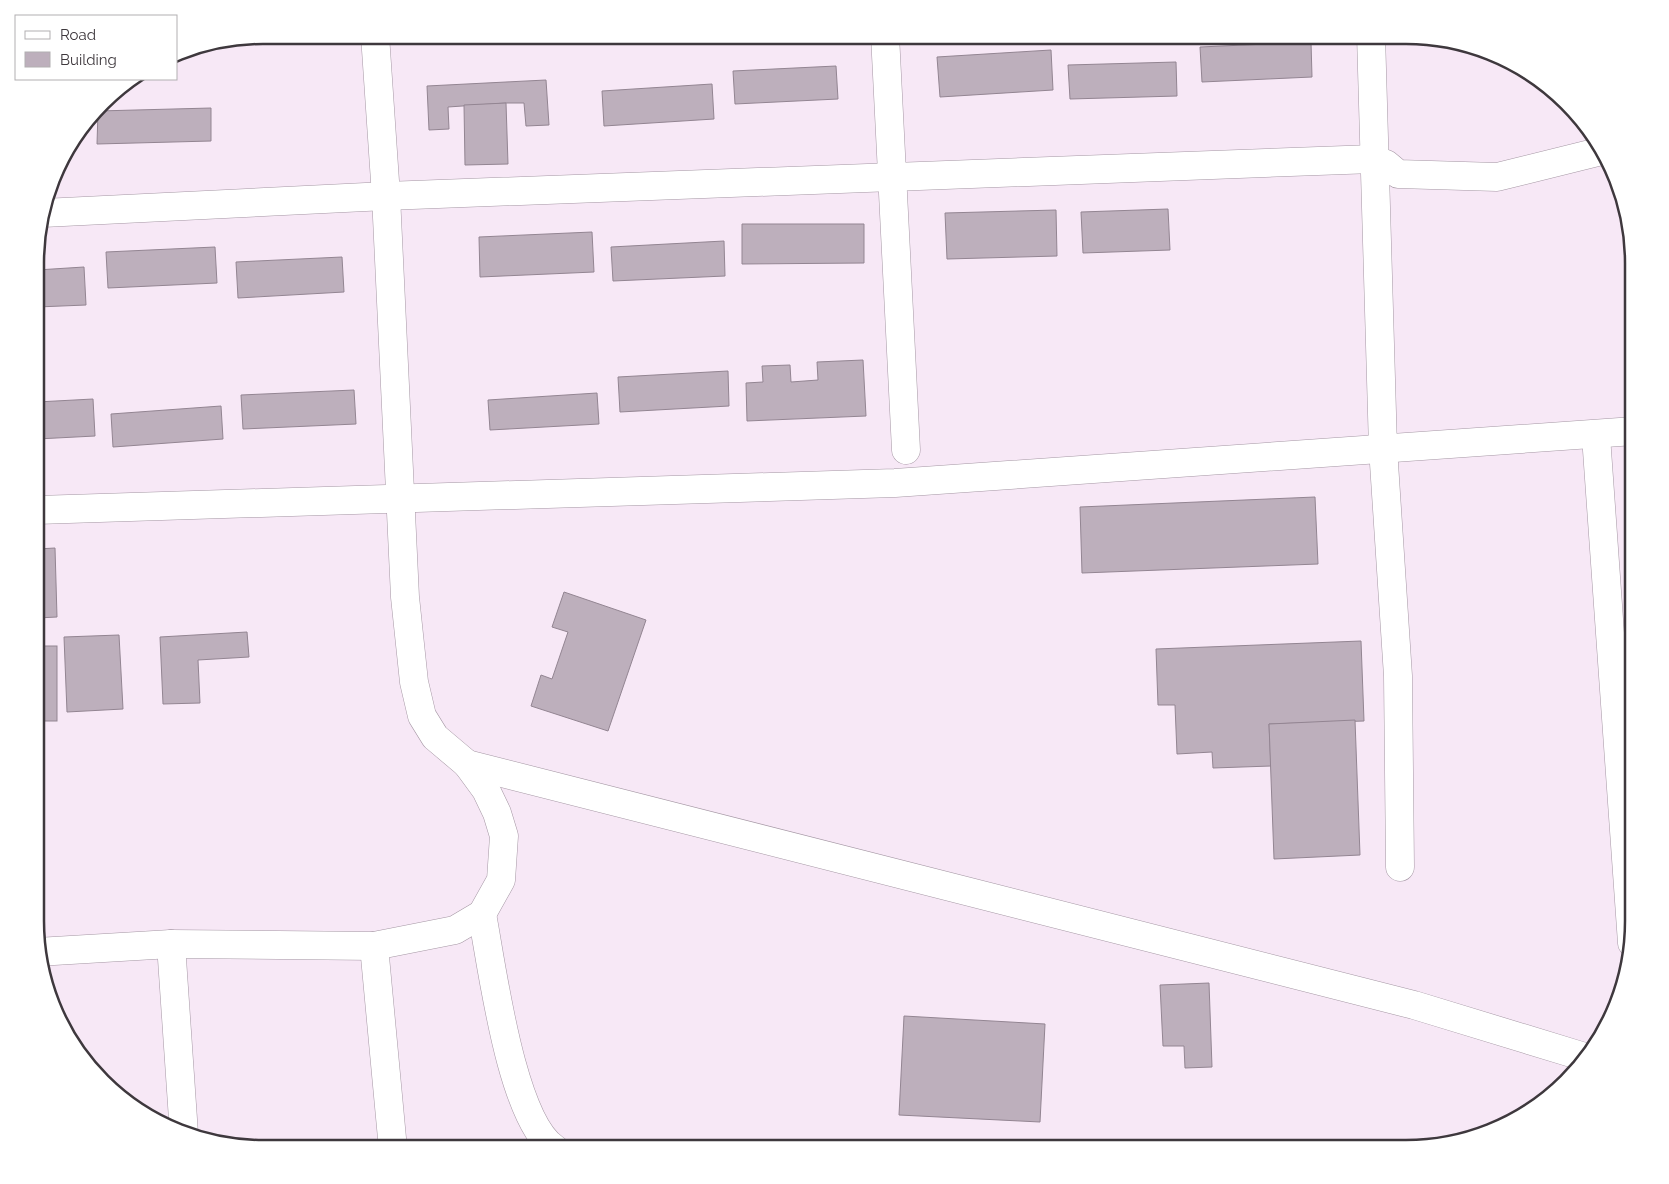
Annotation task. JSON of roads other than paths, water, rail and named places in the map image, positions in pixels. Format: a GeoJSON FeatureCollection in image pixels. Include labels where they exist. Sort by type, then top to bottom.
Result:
{"type":"FeatureCollection","features":[{"type":"Feature","properties":{"kind":"street"},"geometry":{"type":"LineString","coordinates":[[46,951],[171,944],[374,946],[455,930],[482,914],[501,880],[504,836],[497,813],[486,790],[467,764],[435,736],[422,716],[414,682],[405,597],[386,196],[376,44]]}},
{"type":"Feature","properties":{"kind":"street"},"geometry":{"type":"LineString","coordinates":[[886,44],[906,450]]}},
{"type":"Feature","properties":{"kind":"street"},"geometry":{"type":"LineString","coordinates":[[1371,44],[1373,159],[1383,448],[1398,676],[1400,868]]}},
{"type":"Feature","properties":{"kind":"street"},"geometry":{"type":"LineString","coordinates":[[50,213],[386,196],[1373,159],[1386,164],[1398,174],[1497,177],[1596,153]]}},
{"type":"Feature","properties":{"kind":"street"},"geometry":{"type":"LineString","coordinates":[[44,510],[896,483],[1383,448],[1596,436],[1625,432]]}},
{"type":"Feature","properties":{"kind":"street"},"geometry":{"type":"LineString","coordinates":[[1596,436],[1625,844]]}},
{"type":"Feature","properties":{"kind":"street"},"geometry":{"type":"LineString","coordinates":[[467,764],[1414,1005],[1579,1055]]}},
{"type":"Feature","properties":{"kind":"street"},"geometry":{"type":"LineString","coordinates":[[482,914],[509,1057],[530,1116],[545,1140]]}},
{"type":"Feature","properties":{"kind":"street"},"geometry":{"type":"LineString","coordinates":[[171,944],[183,1126]]}},
{"type":"Feature","properties":{"kind":"street"},"geometry":{"type":"LineString","coordinates":[[374,946],[392,1140]]}}]}
